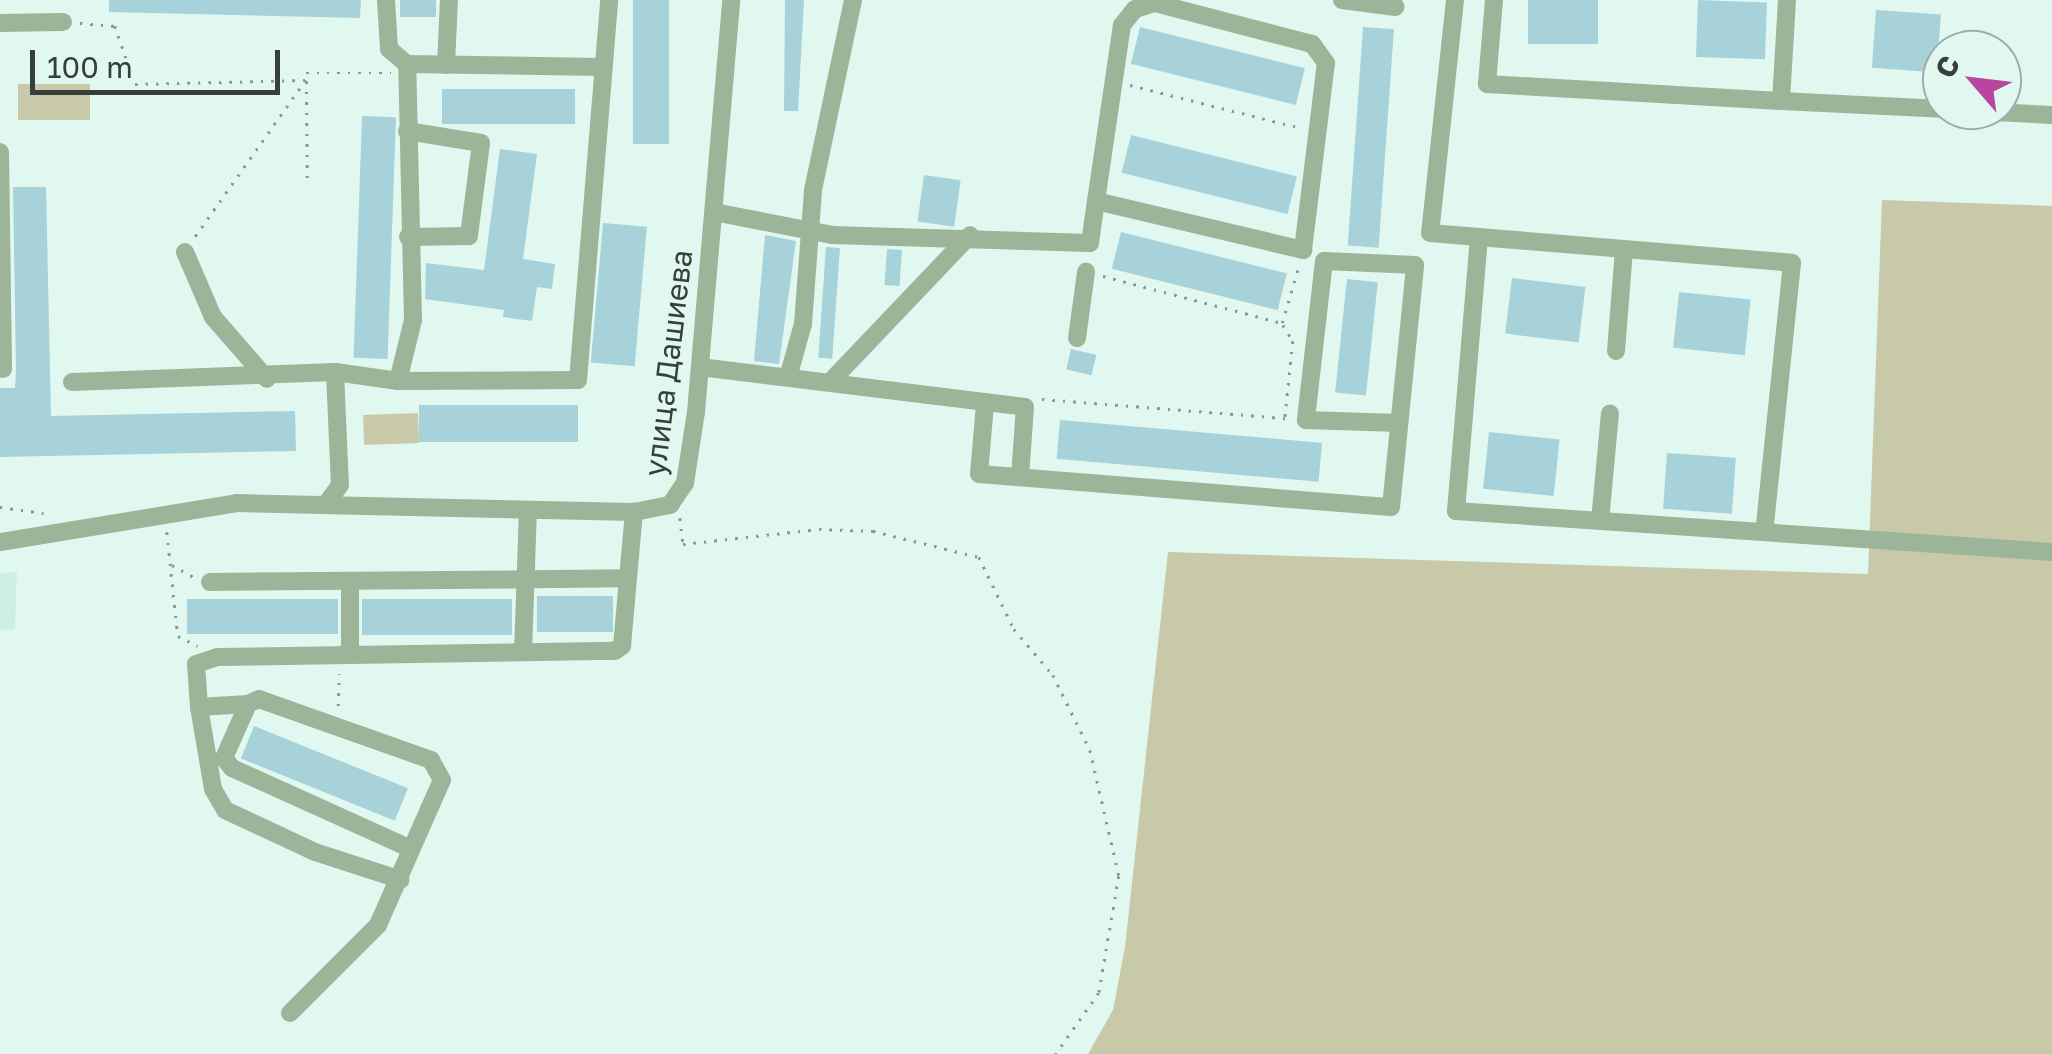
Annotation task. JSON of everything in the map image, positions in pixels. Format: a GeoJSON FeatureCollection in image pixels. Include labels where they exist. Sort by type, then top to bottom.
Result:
{"type":"FeatureCollection","features":[{"type":"Feature","properties":{"kind":"street"},"geometry":{"type":"LineString","coordinates":[[386,0],[389,50],[407,68],[408,237],[413,320],[398,381]]}},
{"type":"Feature","properties":{"kind":"street"},"geometry":{"type":"LineString","coordinates":[[446,65],[449,0]]}},
{"type":"Feature","properties":{"kind":"street"},"geometry":{"type":"LineString","coordinates":[[72,382],[266,379],[336,372],[398,381],[578,380],[608,0]]}},
{"type":"Feature","properties":{"kind":"street","name":"улица Дашиева"},"geometry":{"type":"LineString","coordinates":[[0,542],[212,504],[327,503],[656,512],[678,497],[688,469],[700,366],[730,0]]}},
{"type":"Feature","properties":{"kind":"street"},"geometry":{"type":"LineString","coordinates":[[788,374],[803,324],[814,190],[854,0]]}},
{"type":"Feature","properties":{"kind":"street"},"geometry":{"type":"LineString","coordinates":[[1342,0],[1396,7]]}},
{"type":"Feature","properties":{"kind":"street"},"geometry":{"type":"LineString","coordinates":[[1456,0],[1430,233],[1792,263],[1764,532]]}},
{"type":"Feature","properties":{"kind":"street"},"geometry":{"type":"LineString","coordinates":[[1494,0],[1487,84],[1922,109]]}},
{"type":"Feature","properties":{"kind":"street"},"geometry":{"type":"LineString","coordinates":[[1782,101],[1787,0]]}},
{"type":"Feature","properties":{"kind":"street"},"geometry":{"type":"LineString","coordinates":[[714,212],[813,232],[970,234],[1090,243],[1096,201],[1122,26],[1135,9],[1155,3],[1312,44],[1326,63],[1322,133],[1303,250],[1096,201]]}},
{"type":"Feature","properties":{"kind":"street"},"geometry":{"type":"LineString","coordinates":[[0,22],[62,22]]}},
{"type":"Feature","properties":{"kind":"street"},"geometry":{"type":"LineString","coordinates":[[407,68],[603,68]]}},
{"type":"Feature","properties":{"kind":"street"},"geometry":{"type":"LineString","coordinates":[[2022,113],[2052,115]]}},
{"type":"Feature","properties":{"kind":"street"},"geometry":{"type":"LineString","coordinates":[[407,132],[481,142],[469,236],[408,237]]}},
{"type":"Feature","properties":{"kind":"street"},"geometry":{"type":"LineString","coordinates":[[0,152],[3,369]]}},
{"type":"Feature","properties":{"kind":"street"},"geometry":{"type":"LineString","coordinates":[[832,380],[970,234]]}},
{"type":"Feature","properties":{"kind":"street"},"geometry":{"type":"LineString","coordinates":[[1479,237],[1456,511],[2052,552]]}},
{"type":"Feature","properties":{"kind":"street"},"geometry":{"type":"LineString","coordinates":[[1616,351],[1624,249]]}},
{"type":"Feature","properties":{"kind":"street"},"geometry":{"type":"LineString","coordinates":[[185,252],[214,317],[266,379]]}},
{"type":"Feature","properties":{"kind":"street"},"geometry":{"type":"LineString","coordinates":[[985,404],[979,474],[1391,507],[1415,265],[1324,261],[1306,420],[1398,423]]}},
{"type":"Feature","properties":{"kind":"street"},"geometry":{"type":"LineString","coordinates":[[1077,338],[1086,272]]}},
{"type":"Feature","properties":{"kind":"street"},"geometry":{"type":"LineString","coordinates":[[700,366],[788,374],[1025,407],[1020,477]]}},
{"type":"Feature","properties":{"kind":"street"},"geometry":{"type":"LineString","coordinates":[[327,503],[340,485],[336,372]]}},
{"type":"Feature","properties":{"kind":"street"},"geometry":{"type":"LineString","coordinates":[[1600,521],[1610,413]]}},
{"type":"Feature","properties":{"kind":"street"},"geometry":{"type":"LineString","coordinates":[[523,652],[528,511]]}},
{"type":"Feature","properties":{"kind":"street"},"geometry":{"type":"LineString","coordinates":[[401,880],[316,852],[225,810],[213,789],[193,669],[202,660],[622,646],[634,512]]}},
{"type":"Feature","properties":{"kind":"street"},"geometry":{"type":"LineString","coordinates":[[210,582],[627,578]]}},
{"type":"Feature","properties":{"kind":"street"},"geometry":{"type":"LineString","coordinates":[[345,655],[350,581]]}},
{"type":"Feature","properties":{"kind":"street"},"geometry":{"type":"LineString","coordinates":[[199,707],[259,700],[431,760],[442,780],[378,925],[290,1014]]}},
{"type":"Feature","properties":{"kind":"street"},"geometry":{"type":"LineString","coordinates":[[248,704],[224,758],[232,768],[409,848]]}},
{"type":"Feature","properties":{"kind":"path"},"geometry":{"type":"LineString","coordinates":[[62,22],[115,26],[135,84],[306,80]]}},
{"type":"Feature","properties":{"kind":"path"},"geometry":{"type":"LineString","coordinates":[[306,178],[306,74],[407,68]]}},
{"type":"Feature","properties":{"kind":"path"},"geometry":{"type":"LineString","coordinates":[[185,252],[306,80]]}},
{"type":"Feature","properties":{"kind":"path"},"geometry":{"type":"LineString","coordinates":[[1114,81],[1322,133]]}},
{"type":"Feature","properties":{"kind":"path"},"geometry":{"type":"LineString","coordinates":[[1282,323],[1303,250]]}},
{"type":"Feature","properties":{"kind":"path"},"geometry":{"type":"LineString","coordinates":[[1086,272],[1282,323],[1293,341],[1286,418]]}},
{"type":"Feature","properties":{"kind":"path"},"geometry":{"type":"LineString","coordinates":[[1041,412],[1042,395],[1306,420]]}},
{"type":"Feature","properties":{"kind":"path"},"geometry":{"type":"LineString","coordinates":[[678,497],[682,544],[819,529],[872,532],[979,557],[1014,629],[1053,674],[1090,750],[1119,876],[1100,993],[1056,1054]]}},
{"type":"Feature","properties":{"kind":"path"},"geometry":{"type":"LineString","coordinates":[[0,508],[44,514]]}},
{"type":"Feature","properties":{"kind":"path"},"geometry":{"type":"LineString","coordinates":[[166,524],[178,636],[201,647],[202,660]]}},
{"type":"Feature","properties":{"kind":"path"},"geometry":{"type":"LineString","coordinates":[[170,565],[210,582]]}},
{"type":"Feature","properties":{"kind":"path"},"geometry":{"type":"LineString","coordinates":[[337,727],[345,655]]}},
{"type":"Feature","properties":{"kind":"shaded area"},"geometry":{"type":"Polygon","coordinates":[[[18,84],[90,84],[90,120],[18,120],[18,84]]]}},
{"type":"Feature","properties":{"kind":"shaded area"},"geometry":{"type":"Polygon","coordinates":[[[1882,200],[2052,206],[2052,1054],[1088,1054],[1113,1010],[1125,947],[1168,552],[1868,574],[1882,200]]]}},
{"type":"Feature","properties":{"kind":"shaded area"},"geometry":{"type":"Polygon","coordinates":[[[418,413],[419,443],[364,445],[363,415],[418,413]]]}},
{"type":"Feature","properties":{"kind":"shaded area"},"geometry":{"type":"Polygon","coordinates":[[[17,572],[15,629],[0,630],[0,573],[17,572]]]}},
{"type":"Feature","properties":{"kind":"building"},"geometry":{"type":"Polygon","coordinates":[[[109,0],[361,0],[360,18],[109,12],[109,0]]]}},
{"type":"Feature","properties":{"kind":"building"},"geometry":{"type":"Polygon","coordinates":[[[400,0],[436,0],[436,17],[400,17],[400,0]]]}},
{"type":"Feature","properties":{"kind":"building"},"geometry":{"type":"Polygon","coordinates":[[[633,0],[669,0],[669,144],[633,144],[633,0]]]}},
{"type":"Feature","properties":{"kind":"building"},"geometry":{"type":"Polygon","coordinates":[[[785,0],[804,0],[798,111],[784,111],[785,0]]]}},
{"type":"Feature","properties":{"kind":"building"},"geometry":{"type":"Polygon","coordinates":[[[1528,0],[1598,0],[1598,44],[1528,44],[1528,0]]]}},
{"type":"Feature","properties":{"kind":"building"},"geometry":{"type":"Polygon","coordinates":[[[1698,0],[1767,2],[1765,59],[1696,57],[1698,0]]]}},
{"type":"Feature","properties":{"kind":"building"},"geometry":{"type":"Polygon","coordinates":[[[1876,10],[1941,15],[1940,30],[1922,30],[1922,71],[1872,68],[1876,10]]]}},
{"type":"Feature","properties":{"kind":"building"},"geometry":{"type":"Polygon","coordinates":[[[1140,27],[1305,68],[1296,105],[1131,64],[1140,27]]]}},
{"type":"Feature","properties":{"kind":"building"},"geometry":{"type":"Polygon","coordinates":[[[1363,27],[1394,29],[1379,248],[1348,245],[1363,27]]]}},
{"type":"Feature","properties":{"kind":"building"},"geometry":{"type":"Polygon","coordinates":[[[442,89],[575,89],[575,124],[442,124],[442,89]]]}},
{"type":"Feature","properties":{"kind":"building"},"geometry":{"type":"Polygon","coordinates":[[[362,116],[396,117],[388,359],[354,358],[362,116]]]}},
{"type":"Feature","properties":{"kind":"building"},"geometry":{"type":"Polygon","coordinates":[[[1131,135],[1297,176],[1287,214],[1122,173],[1131,135]]]}},
{"type":"Feature","properties":{"kind":"building"},"geometry":{"type":"Polygon","coordinates":[[[500,149],[537,154],[523,259],[555,264],[552,289],[537,287],[532,321],[503,317],[504,310],[425,299],[426,263],[484,270],[500,149]]]}},
{"type":"Feature","properties":{"kind":"building"},"geometry":{"type":"Polygon","coordinates":[[[924,175],[961,180],[954,227],[917,222],[924,175]]]}},
{"type":"Feature","properties":{"kind":"building"},"geometry":{"type":"Polygon","coordinates":[[[13,187],[46,187],[51,416],[295,411],[296,451],[0,457],[0,388],[15,388],[16,369],[13,187]]]}},
{"type":"Feature","properties":{"kind":"building"},"geometry":{"type":"Polygon","coordinates":[[[603,223],[647,227],[635,366],[591,362],[603,223]]]}},
{"type":"Feature","properties":{"kind":"building"},"geometry":{"type":"Polygon","coordinates":[[[1121,232],[1287,273],[1278,310],[1112,269],[1121,232]]]}},
{"type":"Feature","properties":{"kind":"building"},"geometry":{"type":"Polygon","coordinates":[[[765,235],[796,241],[779,364],[754,361],[765,235]]]}},
{"type":"Feature","properties":{"kind":"building"},"geometry":{"type":"Polygon","coordinates":[[[826,247],[840,248],[832,359],[818,358],[826,247]]]}},
{"type":"Feature","properties":{"kind":"building"},"geometry":{"type":"Polygon","coordinates":[[[887,249],[902,250],[899,286],[884,285],[887,249]]]}},
{"type":"Feature","properties":{"kind":"building"},"geometry":{"type":"Polygon","coordinates":[[[1512,278],[1585,287],[1579,343],[1505,334],[1512,278]]]}},
{"type":"Feature","properties":{"kind":"building"},"geometry":{"type":"Polygon","coordinates":[[[1347,279],[1378,282],[1366,396],[1335,392],[1347,279]]]}},
{"type":"Feature","properties":{"kind":"building"},"geometry":{"type":"Polygon","coordinates":[[[1679,292],[1751,300],[1745,355],[1673,348],[1679,292]]]}},
{"type":"Feature","properties":{"kind":"building"},"geometry":{"type":"Polygon","coordinates":[[[1071,349],[1096,355],[1092,375],[1066,369],[1071,349]]]}},
{"type":"Feature","properties":{"kind":"building"},"geometry":{"type":"Polygon","coordinates":[[[419,405],[578,405],[578,442],[419,442],[419,405]]]}},
{"type":"Feature","properties":{"kind":"building"},"geometry":{"type":"Polygon","coordinates":[[[1060,420],[1322,443],[1319,482],[1057,459],[1060,420]]]}},
{"type":"Feature","properties":{"kind":"building"},"geometry":{"type":"Polygon","coordinates":[[[1489,432],[1560,439],[1554,496],[1483,489],[1489,432]]]}},
{"type":"Feature","properties":{"kind":"building"},"geometry":{"type":"Polygon","coordinates":[[[1667,453],[1736,458],[1732,514],[1663,509],[1667,453]]]}},
{"type":"Feature","properties":{"kind":"building"},"geometry":{"type":"Polygon","coordinates":[[[537,596],[613,596],[613,632],[537,632],[537,596]]]}},
{"type":"Feature","properties":{"kind":"building"},"geometry":{"type":"Polygon","coordinates":[[[187,599],[338,599],[338,634],[187,634],[187,599]]]}},
{"type":"Feature","properties":{"kind":"building"},"geometry":{"type":"Polygon","coordinates":[[[362,599],[512,599],[512,635],[362,635],[362,599]]]}},
{"type":"Feature","properties":{"kind":"building"},"geometry":{"type":"Polygon","coordinates":[[[254,726],[408,788],[395,821],[241,758],[254,726]]]}}]}
